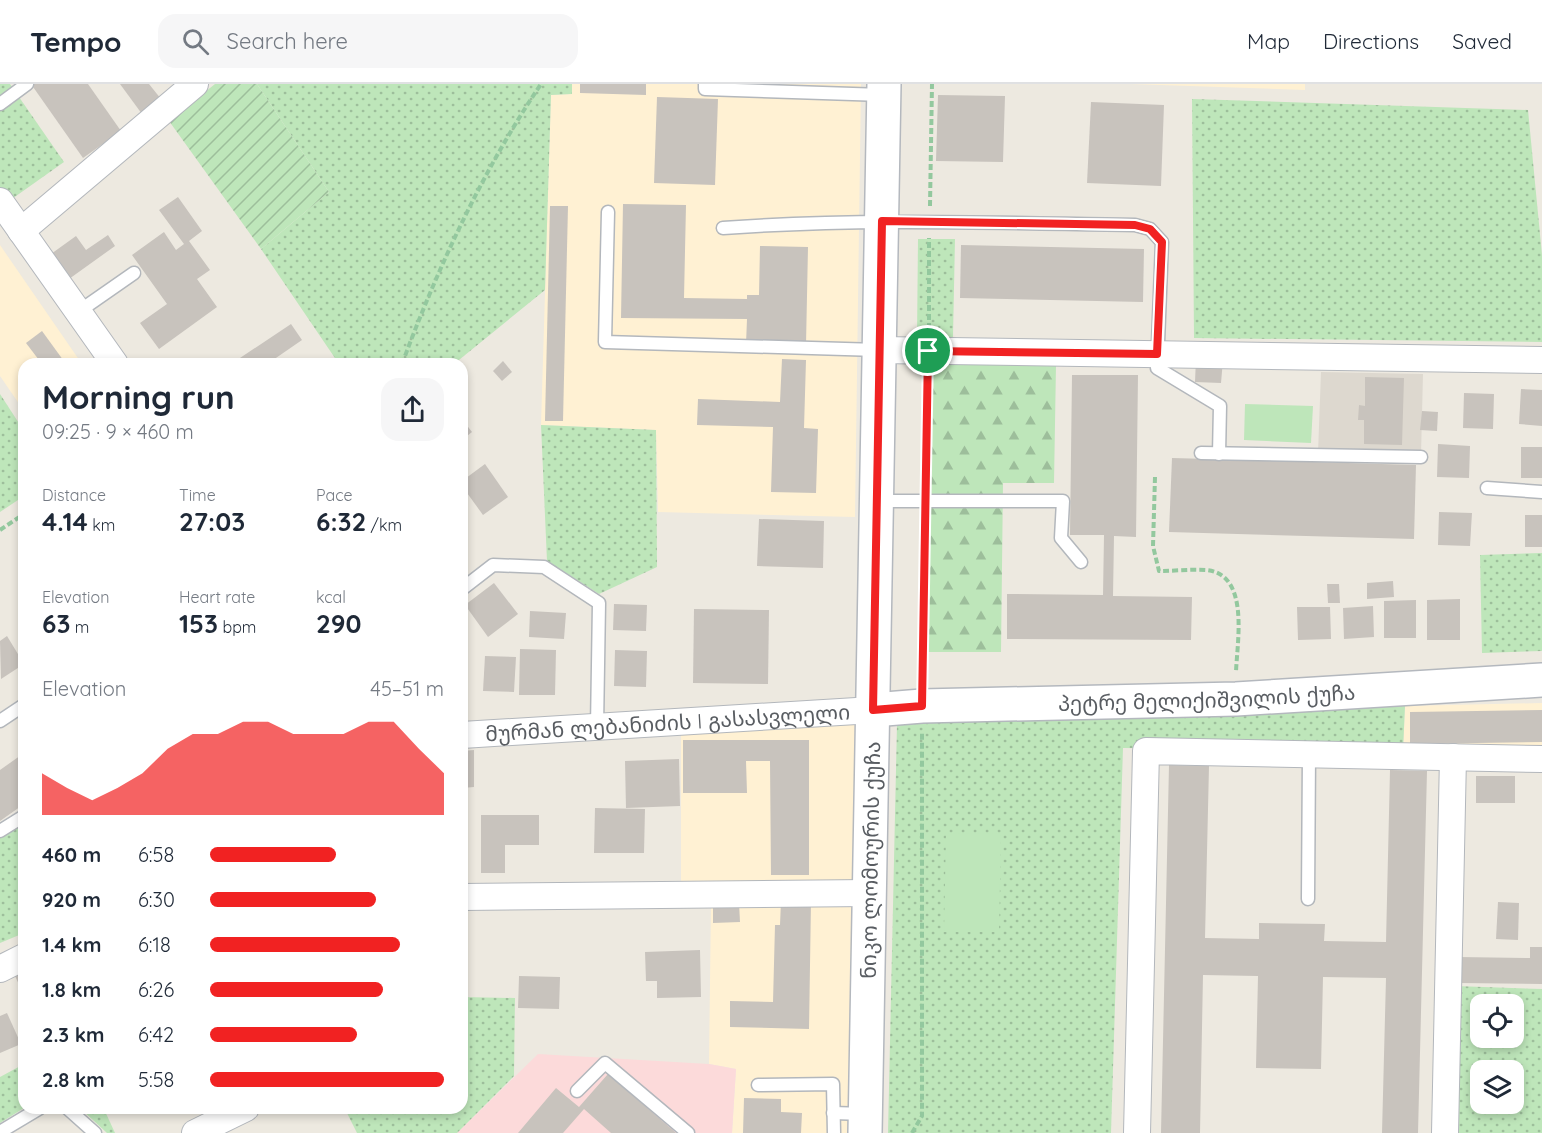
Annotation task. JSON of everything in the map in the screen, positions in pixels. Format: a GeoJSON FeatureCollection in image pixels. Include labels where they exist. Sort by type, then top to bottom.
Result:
{"type":"FeatureCollection","features":[{"type":"Feature","properties":{"kind":"street"},"geometry":{"type":"LineString","coordinates":[[21,231],[195,84]]}},
{"type":"Feature","properties":{"kind":"street","name":"ნიკო ლომოურის ქუჩა"},"geometry":{"type":"LineString","coordinates":[[854,1120],[869,893],[884,90]]}},
{"type":"Feature","properties":{"kind":"street"},"geometry":{"type":"LineString","coordinates":[[0,201],[111,358]]}},
{"type":"Feature","properties":{"kind":"street"},"geometry":{"type":"LineString","coordinates":[[879,350],[1542,360]]}},
{"type":"Feature","properties":{"kind":"street","name":"პეტრე მელიქიშვილის ქუჩა"},"geometry":{"type":"LineString","coordinates":[[873,710],[922,706],[1236,699],[1542,680]]}},
{"type":"Feature","properties":{"kind":"street","name":"მურმან ლებანიძის I გასასვლელი"},"geometry":{"type":"LineString","coordinates":[[468,735],[873,710]]}},
{"type":"Feature","properties":{"kind":"street"},"geometry":{"type":"LineString","coordinates":[[1137,1133],[1146,751],[1542,759]]}},
{"type":"Feature","properties":{"kind":"street"},"geometry":{"type":"LineString","coordinates":[[1445,1133],[1453,757]]}},
{"type":"Feature","properties":{"kind":"street"},"geometry":{"type":"LineString","coordinates":[[468,897],[869,893]]}},
{"type":"Feature","properties":{"kind":"street"},"geometry":{"type":"LineString","coordinates":[[0,969],[18,960]]}},
{"type":"Feature","properties":{"kind":"street"},"geometry":{"type":"LineString","coordinates":[[195,1133],[234,1114]]}},
{"type":"Feature","properties":{"kind":"lane"},"geometry":{"type":"LineString","coordinates":[[0,104],[27,84]]}},
{"type":"Feature","properties":{"kind":"lane"},"geometry":{"type":"LineString","coordinates":[[705,84],[705,89],[884,90]]}},
{"type":"Feature","properties":{"kind":"lane"},"geometry":{"type":"LineString","coordinates":[[608,212],[605,342],[879,350]]}},
{"type":"Feature","properties":{"kind":"lane"},"geometry":{"type":"LineString","coordinates":[[723,228],[818,221],[882,221],[1135,225],[1150,229],[1162,242],[1157,368],[1221,406],[1219,454]]}},
{"type":"Feature","properties":{"kind":"lane"},"geometry":{"type":"LineString","coordinates":[[78,312],[134,273]]}},
{"type":"Feature","properties":{"kind":"lane"},"geometry":{"type":"LineString","coordinates":[[1201,453],[1421,457]]}},
{"type":"Feature","properties":{"kind":"lane"},"geometry":{"type":"LineString","coordinates":[[1487,488],[1542,492]]}},
{"type":"Feature","properties":{"kind":"lane"},"geometry":{"type":"LineString","coordinates":[[876,501],[1063,501],[1061,538],[1081,562]]}},
{"type":"Feature","properties":{"kind":"lane"},"geometry":{"type":"LineString","coordinates":[[468,584],[493,565],[544,567],[598,603],[597,727]]}},
{"type":"Feature","properties":{"kind":"lane"},"geometry":{"type":"LineString","coordinates":[[0,721],[18,709]]}},
{"type":"Feature","properties":{"kind":"lane"},"geometry":{"type":"LineString","coordinates":[[1308,899],[1309,754]]}},
{"type":"Feature","properties":{"kind":"lane"},"geometry":{"type":"LineString","coordinates":[[0,831],[18,820]]}},
{"type":"Feature","properties":{"kind":"lane"},"geometry":{"type":"LineString","coordinates":[[577,1091],[605,1063],[688,1133]]}},
{"type":"Feature","properties":{"kind":"lane"},"geometry":{"type":"LineString","coordinates":[[758,1085],[833,1084],[854,1120],[834,1133]]}},
{"type":"Feature","properties":{"kind":"lane"},"geometry":{"type":"LineString","coordinates":[[0,1132],[30,1114]]}},
{"type":"Feature","properties":{"kind":"lane"},"geometry":{"type":"LineString","coordinates":[[74,1114],[95,1133]]}},
{"type":"Feature","properties":{"kind":"path"},"geometry":{"type":"LineString","coordinates":[[404,358],[430,288],[490,171],[541,84]]}},
{"type":"Feature","properties":{"kind":"path"},"geometry":{"type":"LineString","coordinates":[[912,1133],[922,1116],[922,706],[932,84]]}},
{"type":"Feature","properties":{"kind":"path"},"geometry":{"type":"LineString","coordinates":[[1155,477],[1153,546],[1159,571],[1208,570],[1227,580],[1238,601],[1236,699]]}},
{"type":"Feature","properties":{"kind":"path"},"geometry":{"type":"LineString","coordinates":[[0,530],[18,518]]}},
{"type":"Feature","properties":{"kind":"shaded area"},"geometry":{"type":"Polygon","coordinates":[[[572,84],[861,84],[855,517],[658,512],[656,430],[541,425],[551,95],[571,94],[572,84]]]}},
{"type":"Feature","properties":{"kind":"shaded area"},"geometry":{"type":"Polygon","coordinates":[[[1130,84],[1305,84],[1305,90],[1130,84]]]}},
{"type":"Feature","properties":{"kind":"shaded area"},"geometry":{"type":"Polygon","coordinates":[[[0,245],[78,358],[18,358],[18,402],[0,376],[0,245]]]}},
{"type":"Feature","properties":{"kind":"shaded area"},"geometry":{"type":"Polygon","coordinates":[[[1321,372],[1423,374],[1421,455],[1318,453],[1321,372]]]}},
{"type":"Feature","properties":{"kind":"shaded area"},"geometry":{"type":"Polygon","coordinates":[[[1542,703],[1542,756],[1403,751],[1405,706],[1542,703]]]}},
{"type":"Feature","properties":{"kind":"shaded area"},"geometry":{"type":"Polygon","coordinates":[[[855,724],[853,881],[681,882],[681,733],[855,724]]]}},
{"type":"Feature","properties":{"kind":"shaded area"},"geometry":{"type":"Polygon","coordinates":[[[852,898],[849,1133],[732,1133],[736,1069],[709,1064],[711,902],[852,898]]]}},
{"type":"Feature","properties":{"kind":"shaded area"},"geometry":{"type":"Polygon","coordinates":[[[538,1054],[709,1064],[736,1069],[732,1133],[457,1133],[538,1054]]]}},
{"type":"Feature","properties":{"kind":"green space"},"geometry":{"type":"Polygon","coordinates":[[[0,84],[10,84],[64,162],[9,201],[0,189],[0,84]]]}},
{"type":"Feature","properties":{"kind":"green space"},"geometry":{"type":"Polygon","coordinates":[[[215,84],[257,84],[329,192],[261,249],[169,121],[215,84]]]}},
{"type":"Feature","properties":{"kind":"green space"},"geometry":{"type":"Polygon","coordinates":[[[257,84],[572,84],[572,94],[551,95],[545,290],[461,358],[335,358],[261,249],[329,192],[257,84]]]}},
{"type":"Feature","properties":{"kind":"green space"},"geometry":{"type":"Polygon","coordinates":[[[1192,99],[1528,110],[1542,255],[1542,342],[1194,338],[1192,99]]]}},
{"type":"Feature","properties":{"kind":"green space"},"geometry":{"type":"Polygon","coordinates":[[[918,239],[955,239],[953,337],[917,337],[918,239]]]}},
{"type":"Feature","properties":{"kind":"green space"},"geometry":{"type":"Polygon","coordinates":[[[924,364],[1056,365],[1054,483],[1003,483],[1001,652],[920,652],[924,364]]]}},
{"type":"Feature","properties":{"kind":"green space"},"geometry":{"type":"Polygon","coordinates":[[[0,394],[18,422],[18,500],[0,512],[0,394]]]}},
{"type":"Feature","properties":{"kind":"green space"},"geometry":{"type":"Polygon","coordinates":[[[1245,404],[1313,406],[1311,443],[1244,440],[1245,404]]]}},
{"type":"Feature","properties":{"kind":"green space"},"geometry":{"type":"Polygon","coordinates":[[[541,425],[656,430],[657,567],[599,594],[547,561],[541,425]]]}},
{"type":"Feature","properties":{"kind":"green space"},"geometry":{"type":"Polygon","coordinates":[[[1542,553],[1542,651],[1482,653],[1480,555],[1542,553]]]}},
{"type":"Feature","properties":{"kind":"green space"},"geometry":{"type":"Polygon","coordinates":[[[1405,706],[1403,751],[1123,748],[1111,1133],[888,1133],[897,724],[1405,706]]]}},
{"type":"Feature","properties":{"kind":"green space"},"geometry":{"type":"Polygon","coordinates":[[[18,824],[18,936],[0,943],[0,836],[18,824]]]}},
{"type":"Feature","properties":{"kind":"green space"},"geometry":{"type":"Polygon","coordinates":[[[946,833],[1001,834],[999,932],[944,932],[946,833]]]}},
{"type":"Feature","properties":{"kind":"green space"},"geometry":{"type":"Polygon","coordinates":[[[1455,986],[1542,989],[1542,1133],[1451,1133],[1455,986]]]}},
{"type":"Feature","properties":{"kind":"green space"},"geometry":{"type":"Polygon","coordinates":[[[468,997],[515,998],[514,1076],[457,1133],[357,1133],[348,1114],[468,1114],[468,997]]]}},
{"type":"Feature","properties":{"kind":"green space"},"geometry":{"type":"Polygon","coordinates":[[[18,1067],[18,1112],[0,1123],[0,1077],[18,1067]]]}},
{"type":"Feature","properties":{"kind":"green space"},"geometry":{"type":"Polygon","coordinates":[[[86,1114],[106,1114],[115,1133],[107,1133],[86,1114]]]}},
{"type":"Feature","properties":{"kind":"building"},"geometry":{"type":"Polygon","coordinates":[[[31,84],[88,84],[121,131],[83,158],[31,84]]]}},
{"type":"Feature","properties":{"kind":"building"},"geometry":{"type":"Polygon","coordinates":[[[120,84],[149,84],[161,99],[142,114],[120,84]]]}},
{"type":"Feature","properties":{"kind":"building"},"geometry":{"type":"Polygon","coordinates":[[[580,84],[646,84],[646,95],[580,93],[580,84]]]}},
{"type":"Feature","properties":{"kind":"building"},"geometry":{"type":"Polygon","coordinates":[[[938,95],[1005,96],[1003,162],[936,161],[938,95]]]}},
{"type":"Feature","properties":{"kind":"building"},"geometry":{"type":"Polygon","coordinates":[[[657,97],[718,99],[715,185],[654,183],[657,97]]]}},
{"type":"Feature","properties":{"kind":"building"},"geometry":{"type":"Polygon","coordinates":[[[1091,102],[1164,105],[1161,186],[1087,183],[1091,102]]]}},
{"type":"Feature","properties":{"kind":"building"},"geometry":{"type":"Polygon","coordinates":[[[178,197],[202,231],[189,241],[210,270],[197,279],[217,307],[159,349],[140,323],[167,304],[132,255],[164,232],[176,250],[184,244],[159,210],[178,197]]]}},
{"type":"Feature","properties":{"kind":"building"},"geometry":{"type":"Polygon","coordinates":[[[623,204],[686,205],[684,298],[747,299],[747,295],[759,295],[760,246],[808,247],[806,345],[746,344],[747,319],[621,318],[623,204]]]}},
{"type":"Feature","properties":{"kind":"building"},"geometry":{"type":"Polygon","coordinates":[[[550,206],[568,206],[563,421],[545,421],[550,206]]]}},
{"type":"Feature","properties":{"kind":"building"},"geometry":{"type":"Polygon","coordinates":[[[108,235],[115,246],[69,279],[51,254],[76,236],[86,250],[108,235]]]}},
{"type":"Feature","properties":{"kind":"building"},"geometry":{"type":"Polygon","coordinates":[[[961,245],[1144,249],[1143,302],[960,298],[961,245]]]}},
{"type":"Feature","properties":{"kind":"building"},"geometry":{"type":"Polygon","coordinates":[[[291,324],[302,340],[276,358],[240,358],[291,324]]]}},
{"type":"Feature","properties":{"kind":"building"},"geometry":{"type":"Polygon","coordinates":[[[42,331],[62,358],[37,358],[26,343],[42,331]]]}},
{"type":"Feature","properties":{"kind":"building"},"geometry":{"type":"Polygon","coordinates":[[[1196,358],[1223,360],[1221,383],[1195,382],[1196,358]]]}},
{"type":"Feature","properties":{"kind":"building"},"geometry":{"type":"Polygon","coordinates":[[[782,359],[806,360],[804,428],[818,429],[816,493],[771,492],[773,427],[697,425],[698,399],[780,402],[782,359]]]}},
{"type":"Feature","properties":{"kind":"building"},"geometry":{"type":"Polygon","coordinates":[[[503,361],[512,372],[502,381],[493,371],[503,361]]]}},
{"type":"Feature","properties":{"kind":"building"},"geometry":{"type":"Polygon","coordinates":[[[1072,375],[1138,375],[1136,537],[1114,536],[1113,596],[1192,597],[1191,640],[1007,639],[1007,594],[1103,595],[1104,535],[1070,535],[1072,375]]]}},
{"type":"Feature","properties":{"kind":"building"},"geometry":{"type":"Polygon","coordinates":[[[1365,377],[1404,378],[1402,445],[1364,444],[1364,420],[1358,420],[1359,405],[1365,406],[1365,377]]]}},
{"type":"Feature","properties":{"kind":"building"},"geometry":{"type":"Polygon","coordinates":[[[1521,389],[1542,390],[1542,426],[1519,424],[1521,389]]]}},
{"type":"Feature","properties":{"kind":"building"},"geometry":{"type":"Polygon","coordinates":[[[1464,393],[1494,394],[1493,429],[1463,428],[1464,393]]]}},
{"type":"Feature","properties":{"kind":"building"},"geometry":{"type":"Polygon","coordinates":[[[1422,411],[1438,412],[1437,431],[1420,430],[1422,411]]]}},
{"type":"Feature","properties":{"kind":"building"},"geometry":{"type":"Polygon","coordinates":[[[1438,444],[1470,446],[1469,478],[1437,477],[1438,444]]]}},
{"type":"Feature","properties":{"kind":"building"},"geometry":{"type":"Polygon","coordinates":[[[1521,447],[1542,447],[1542,478],[1521,478],[1521,447]]]}},
{"type":"Feature","properties":{"kind":"building"},"geometry":{"type":"Polygon","coordinates":[[[1172,458],[1416,465],[1414,539],[1169,532],[1172,458]]]}},
{"type":"Feature","properties":{"kind":"building"},"geometry":{"type":"Polygon","coordinates":[[[485,464],[508,497],[483,515],[468,494],[468,477],[485,464]]]}},
{"type":"Feature","properties":{"kind":"building"},"geometry":{"type":"Polygon","coordinates":[[[1439,512],[1472,513],[1470,546],[1438,545],[1439,512]]]}},
{"type":"Feature","properties":{"kind":"building"},"geometry":{"type":"Polygon","coordinates":[[[1525,515],[1542,515],[1542,547],[1525,547],[1525,515]]]}},
{"type":"Feature","properties":{"kind":"building"},"geometry":{"type":"Polygon","coordinates":[[[759,519],[824,521],[823,568],[757,566],[759,519]]]}},
{"type":"Feature","properties":{"kind":"building"},"geometry":{"type":"Polygon","coordinates":[[[1393,581],[1394,597],[1367,599],[1367,583],[1393,581]]]}},
{"type":"Feature","properties":{"kind":"building"},"geometry":{"type":"Polygon","coordinates":[[[494,583],[518,614],[488,637],[468,609],[468,603],[494,583]]]}},
{"type":"Feature","properties":{"kind":"building"},"geometry":{"type":"Polygon","coordinates":[[[1327,584],[1339,584],[1340,603],[1328,603],[1327,584]]]}},
{"type":"Feature","properties":{"kind":"building"},"geometry":{"type":"Polygon","coordinates":[[[1460,599],[1460,640],[1427,640],[1427,600],[1460,599]]]}},
{"type":"Feature","properties":{"kind":"building"},"geometry":{"type":"Polygon","coordinates":[[[1416,600],[1416,638],[1384,638],[1384,601],[1416,600]]]}},
{"type":"Feature","properties":{"kind":"building"},"geometry":{"type":"Polygon","coordinates":[[[614,604],[647,605],[646,631],[613,630],[614,604]]]}},
{"type":"Feature","properties":{"kind":"building"},"geometry":{"type":"Polygon","coordinates":[[[1373,606],[1374,637],[1344,639],[1343,608],[1373,606]]]}},
{"type":"Feature","properties":{"kind":"building"},"geometry":{"type":"Polygon","coordinates":[[[1297,607],[1330,607],[1331,639],[1298,640],[1297,607]]]}},
{"type":"Feature","properties":{"kind":"building"},"geometry":{"type":"Polygon","coordinates":[[[694,609],[769,610],[768,684],[693,683],[694,609]]]}},
{"type":"Feature","properties":{"kind":"building"},"geometry":{"type":"Polygon","coordinates":[[[530,611],[566,613],[564,639],[529,637],[530,611]]]}},
{"type":"Feature","properties":{"kind":"building"},"geometry":{"type":"Polygon","coordinates":[[[7,636],[18,654],[18,668],[1,679],[0,641],[7,636]]]}},
{"type":"Feature","properties":{"kind":"building"},"geometry":{"type":"Polygon","coordinates":[[[520,649],[556,650],[555,695],[519,695],[520,649]]]}},
{"type":"Feature","properties":{"kind":"building"},"geometry":{"type":"Polygon","coordinates":[[[615,650],[647,651],[646,687],[614,686],[615,650]]]}},
{"type":"Feature","properties":{"kind":"building"},"geometry":{"type":"Polygon","coordinates":[[[485,656],[516,657],[514,692],[483,691],[485,656]]]}},
{"type":"Feature","properties":{"kind":"building"},"geometry":{"type":"Polygon","coordinates":[[[1542,710],[1542,742],[1410,744],[1410,712],[1542,710]]]}},
{"type":"Feature","properties":{"kind":"building"},"geometry":{"type":"Polygon","coordinates":[[[683,740],[809,740],[809,875],[771,875],[770,761],[746,761],[747,793],[683,793],[683,740]]]}},
{"type":"Feature","properties":{"kind":"building"},"geometry":{"type":"Polygon","coordinates":[[[468,750],[474,750],[474,787],[468,788],[468,750]]]}},
{"type":"Feature","properties":{"kind":"building"},"geometry":{"type":"Polygon","coordinates":[[[18,757],[18,808],[0,821],[0,770],[18,757]]]}},
{"type":"Feature","properties":{"kind":"building"},"geometry":{"type":"Polygon","coordinates":[[[679,759],[680,806],[626,808],[625,761],[679,759]]]}},
{"type":"Feature","properties":{"kind":"building"},"geometry":{"type":"Polygon","coordinates":[[[1169,765],[1209,766],[1205,938],[1259,939],[1259,923],[1325,924],[1324,941],[1386,942],[1390,770],[1427,771],[1418,1133],[1382,1133],[1386,978],[1323,977],[1321,1069],[1256,1068],[1258,976],[1203,975],[1200,1133],[1161,1133],[1169,765]]]}},
{"type":"Feature","properties":{"kind":"building"},"geometry":{"type":"Polygon","coordinates":[[[1476,776],[1515,776],[1515,803],[1476,803],[1476,776]]]}},
{"type":"Feature","properties":{"kind":"building"},"geometry":{"type":"Polygon","coordinates":[[[595,808],[645,809],[644,853],[594,853],[595,808]]]}},
{"type":"Feature","properties":{"kind":"building"},"geometry":{"type":"Polygon","coordinates":[[[481,815],[539,815],[539,845],[505,845],[505,873],[481,873],[481,815]]]}},
{"type":"Feature","properties":{"kind":"building"},"geometry":{"type":"Polygon","coordinates":[[[781,901],[811,901],[809,1029],[730,1027],[730,1001],[773,1002],[775,925],[780,925],[781,901]]]}},
{"type":"Feature","properties":{"kind":"building"},"geometry":{"type":"Polygon","coordinates":[[[1498,902],[1519,903],[1518,940],[1496,939],[1498,902]]]}},
{"type":"Feature","properties":{"kind":"building"},"geometry":{"type":"Polygon","coordinates":[[[713,903],[739,903],[740,922],[713,923],[713,903]]]}},
{"type":"Feature","properties":{"kind":"building"},"geometry":{"type":"Polygon","coordinates":[[[1530,947],[1542,947],[1542,984],[1459,983],[1459,957],[1530,958],[1530,947]]]}},
{"type":"Feature","properties":{"kind":"building"},"geometry":{"type":"Polygon","coordinates":[[[700,950],[701,997],[657,998],[657,981],[646,981],[645,952],[700,950]]]}},
{"type":"Feature","properties":{"kind":"building"},"geometry":{"type":"Polygon","coordinates":[[[519,976],[560,977],[559,1009],[518,1008],[519,976]]]}},
{"type":"Feature","properties":{"kind":"building"},"geometry":{"type":"Polygon","coordinates":[[[7,1013],[18,1037],[18,1045],[0,1053],[0,1016],[7,1013]]]}},
{"type":"Feature","properties":{"kind":"building"},"geometry":{"type":"Polygon","coordinates":[[[608,1074],[676,1133],[611,1133],[584,1109],[563,1133],[518,1133],[556,1088],[579,1107],[608,1074]]]}},
{"type":"Feature","properties":{"kind":"building"},"geometry":{"type":"Polygon","coordinates":[[[744,1098],[781,1099],[781,1112],[802,1113],[801,1133],[743,1133],[744,1098]]]}},
{"type":"Feature","properties":{"kind":"route"},"geometry":{"type":"LineString","coordinates":[[882,221],[1135,225],[1150,229],[1162,242],[1157,354],[928,351],[922,706],[873,710],[882,221]]}}]}
